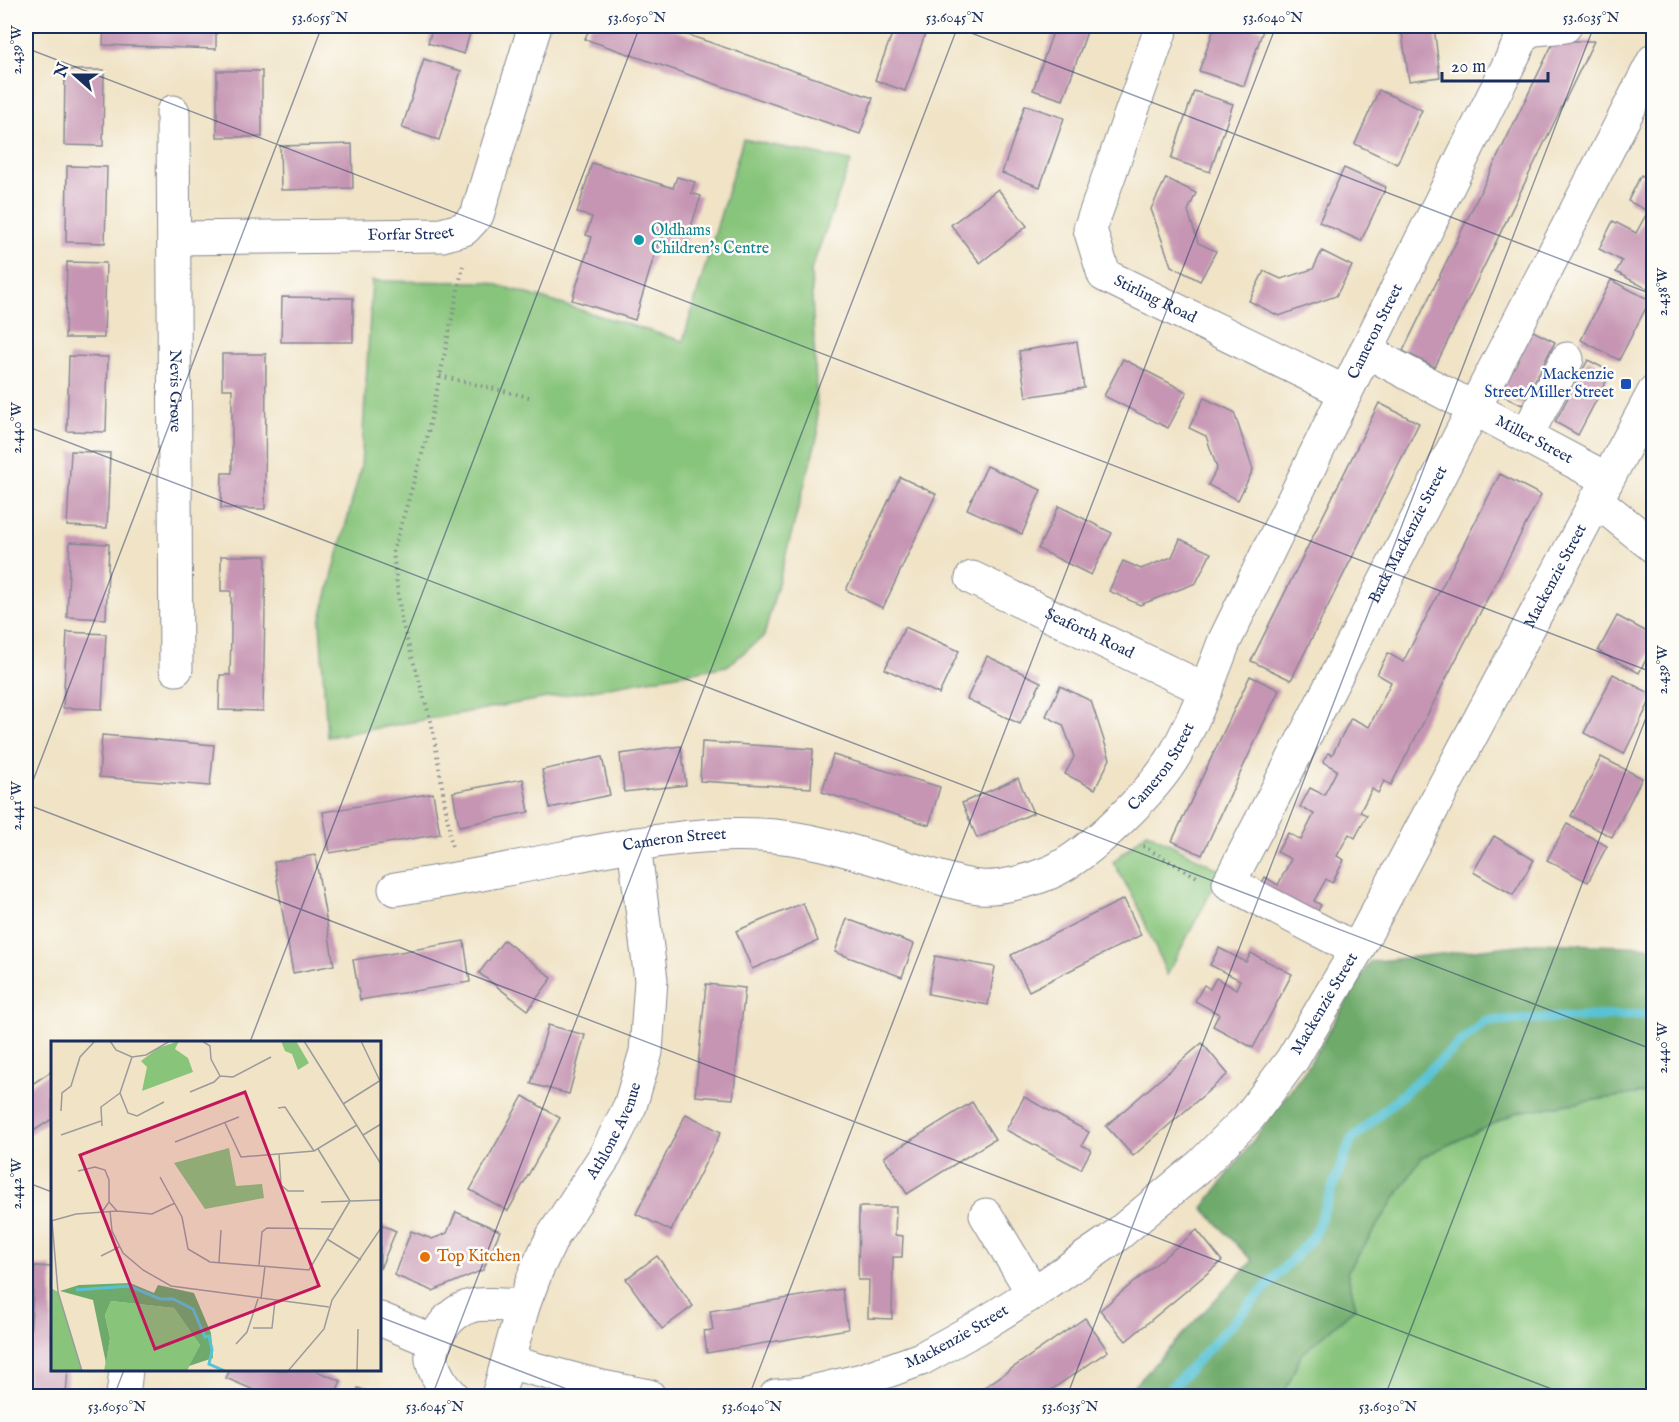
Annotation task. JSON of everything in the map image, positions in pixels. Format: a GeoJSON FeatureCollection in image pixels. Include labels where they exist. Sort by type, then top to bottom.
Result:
{"type":"FeatureCollection","features":[{"type":"Feature","properties":{"kind":"street","name":"Forfar Street"},"geometry":{"type":"LineString","coordinates":[[175,238],[442,236],[464,229],[477,215],[535,26]]}},
{"type":"Feature","properties":{"kind":"street","name":"Stirling Road"},"geometry":{"type":"LineString","coordinates":[[1162,26],[1090,229],[1104,275],[1345,392]]}},
{"type":"Feature","properties":{"kind":"street"},"geometry":{"type":"LineString","coordinates":[[1524,28],[1565,26]]}},
{"type":"Feature","properties":{"kind":"street","name":"Cameron Street"},"geometry":{"type":"LineString","coordinates":[[395,889],[634,844],[701,835],[787,837],[831,846],[951,881],[982,887],[1019,882],[1052,871],[1080,853],[1116,824],[1150,789],[1175,755],[1206,690],[1224,642],[1524,28]]}},
{"type":"Feature","properties":{"kind":"street","name":"Back Mackenzie Street"},"geometry":{"type":"LineString","coordinates":[[1229,883],[1653,60]]}},
{"type":"Feature","properties":{"kind":"street","name":"Nevis Grove"},"geometry":{"type":"LineString","coordinates":[[173,112],[176,669]]}},
{"type":"Feature","properties":{"kind":"street","name":"Miller Street"},"geometry":{"type":"LineString","coordinates":[[1366,351],[1526,436],[1601,489],[1653,547]]}},
{"type":"Feature","properties":{"kind":"street"},"geometry":{"type":"LineString","coordinates":[[1526,436],[1567,359]]}},
{"type":"Feature","properties":{"kind":"street","name":"Mackenzie Street"},"geometry":{"type":"LineString","coordinates":[[794,1396],[862,1380],[921,1359],[977,1328],[1111,1240],[1201,1165],[1249,1117],[1292,1060],[1357,950],[1653,392]]}},
{"type":"Feature","properties":{"kind":"street","name":"Seaforth Road"},"geometry":{"type":"LineString","coordinates":[[972,578],[1206,690]]}},
{"type":"Feature","properties":{"kind":"street","name":"Athlone Avenue"},"geometry":{"type":"LineString","coordinates":[[498,1396],[523,1306],[537,1269],[553,1236],[605,1156],[630,1106],[646,1052],[651,980],[634,844]]}},
{"type":"Feature","properties":{"kind":"street"},"geometry":{"type":"LineString","coordinates":[[1229,883],[1357,950]]}},
{"type":"Feature","properties":{"kind":"street"},"geometry":{"type":"LineString","coordinates":[[986,1215],[1033,1293]]}},
{"type":"Feature","properties":{"kind":"street"},"geometry":{"type":"LineString","coordinates":[[453,1396],[446,1390],[437,1375],[432,1360],[435,1342],[442,1327],[456,1314],[470,1306],[523,1306]]}},
{"type":"Feature","properties":{"kind":"street"},"geometry":{"type":"LineString","coordinates":[[381,1319],[435,1342]]}},
{"type":"Feature","properties":{"kind":"street"},"geometry":{"type":"LineString","coordinates":[[508,1362],[602,1387],[649,1396]]}},
{"type":"Feature","properties":{"kind":"street"},"geometry":{"type":"LineString","coordinates":[[123,1396],[126,1371]]}},
{"type":"Feature","properties":{"kind":"path"},"geometry":{"type":"LineString","coordinates":[[457,879],[432,725],[401,619],[393,552],[428,437],[466,252],[464,229]]}},
{"type":"Feature","properties":{"kind":"path"},"geometry":{"type":"LineString","coordinates":[[440,376],[533,398]]}},
{"type":"Feature","properties":{"kind":"path"},"geometry":{"type":"LineString","coordinates":[[1116,824],[1131,838],[1204,880],[1229,883]]}},
{"type":"Feature","properties":{"kind":"green space"},"geometry":{"type":"Polygon","coordinates":[[[743,139],[851,161],[811,270],[818,434],[764,636],[727,666],[327,737],[320,622],[361,467],[372,281],[488,282],[683,341],[743,139]]]}},
{"type":"Feature","properties":{"kind":"green space"},"geometry":{"type":"Polygon","coordinates":[[[1147,832],[1222,871],[1167,975],[1136,902],[1113,862],[1147,832]]]}},
{"type":"Feature","properties":{"kind":"green space"},"geometry":{"type":"Polygon","coordinates":[[[1536,943],[1653,947],[1653,1091],[1518,1112],[1422,1157],[1347,1272],[1356,1307],[1301,1355],[1283,1396],[1124,1396],[1252,1261],[1203,1208],[1307,1068],[1370,962],[1536,943]]]}},
{"type":"Feature","properties":{"kind":"green space"},"geometry":{"type":"Polygon","coordinates":[[[1653,1091],[1653,1396],[1283,1396],[1301,1355],[1356,1307],[1347,1272],[1422,1157],[1518,1112],[1653,1091]]]}},
{"type":"Feature","properties":{"kind":"building"},"geometry":{"type":"Polygon","coordinates":[[[104,26],[216,26],[216,49],[103,45],[104,26]]]}},
{"type":"Feature","properties":{"kind":"building"},"geometry":{"type":"Polygon","coordinates":[[[433,26],[472,26],[464,54],[428,43],[433,26]]]}},
{"type":"Feature","properties":{"kind":"building"},"geometry":{"type":"Polygon","coordinates":[[[590,26],[662,26],[873,98],[860,134],[585,39],[590,26]]]}},
{"type":"Feature","properties":{"kind":"building"},"geometry":{"type":"Polygon","coordinates":[[[895,26],[928,26],[905,91],[875,80],[895,26]]]}},
{"type":"Feature","properties":{"kind":"building"},"geometry":{"type":"Polygon","coordinates":[[[1055,26],[1089,26],[1063,100],[1033,90],[1055,26]]]}},
{"type":"Feature","properties":{"kind":"building"},"geometry":{"type":"Polygon","coordinates":[[[1215,26],[1250,26],[1263,30],[1244,86],[1199,71],[1215,26]]]}},
{"type":"Feature","properties":{"kind":"building"},"geometry":{"type":"Polygon","coordinates":[[[1401,26],[1434,26],[1440,77],[1409,81],[1401,26]]]}},
{"type":"Feature","properties":{"kind":"building"},"geometry":{"type":"Polygon","coordinates":[[[1554,41],[1594,41],[1435,367],[1403,351],[1554,41]]]}},
{"type":"Feature","properties":{"kind":"building"},"geometry":{"type":"Polygon","coordinates":[[[424,59],[461,71],[439,140],[402,128],[424,59]]]}},
{"type":"Feature","properties":{"kind":"building"},"geometry":{"type":"Polygon","coordinates":[[[65,70],[104,70],[103,146],[64,145],[65,70]]]}},
{"type":"Feature","properties":{"kind":"building"},"geometry":{"type":"Polygon","coordinates":[[[217,71],[262,71],[262,137],[217,137],[217,71]]]}},
{"type":"Feature","properties":{"kind":"building"},"geometry":{"type":"Polygon","coordinates":[[[1379,90],[1422,110],[1397,164],[1355,144],[1379,90]]]}},
{"type":"Feature","properties":{"kind":"building"},"geometry":{"type":"Polygon","coordinates":[[[1194,91],[1233,104],[1210,172],[1171,159],[1194,91]]]}},
{"type":"Feature","properties":{"kind":"building"},"geometry":{"type":"Polygon","coordinates":[[[1025,105],[1064,118],[1040,187],[1002,173],[1025,105]]]}},
{"type":"Feature","properties":{"kind":"building"},"geometry":{"type":"Polygon","coordinates":[[[352,144],[353,188],[281,190],[280,146],[352,144]]]}},
{"type":"Feature","properties":{"kind":"building","name":"Oldhams Children's Centre"},"geometry":{"type":"Polygon","coordinates":[[[592,163],[673,188],[677,177],[695,182],[691,193],[701,196],[683,251],[658,243],[635,320],[572,300],[592,237],[586,235],[592,217],[577,213],[592,163]]]}},
{"type":"Feature","properties":{"kind":"building"},"geometry":{"type":"Polygon","coordinates":[[[67,166],[107,167],[105,243],[66,242],[67,166]]]}},
{"type":"Feature","properties":{"kind":"building"},"geometry":{"type":"Polygon","coordinates":[[[1344,168],[1386,187],[1361,241],[1319,222],[1344,168]]]}},
{"type":"Feature","properties":{"kind":"building"},"geometry":{"type":"Polygon","coordinates":[[[1641,175],[1653,182],[1653,292],[1616,272],[1622,261],[1599,249],[1613,221],[1636,233],[1648,211],[1628,201],[1641,175]]]}},
{"type":"Feature","properties":{"kind":"building"},"geometry":{"type":"Polygon","coordinates":[[[1166,178],[1196,193],[1188,211],[1198,243],[1216,251],[1200,281],[1171,266],[1151,209],[1166,178]]]}},
{"type":"Feature","properties":{"kind":"building"},"geometry":{"type":"Polygon","coordinates":[[[998,189],[1027,226],[980,263],[951,225],[998,189]]]}},
{"type":"Feature","properties":{"kind":"building"},"geometry":{"type":"Polygon","coordinates":[[[1322,251],[1352,266],[1336,296],[1279,316],[1249,301],[1264,271],[1281,279],[1313,269],[1322,251]]]}},
{"type":"Feature","properties":{"kind":"building"},"geometry":{"type":"Polygon","coordinates":[[[67,262],[106,263],[104,338],[65,338],[67,262]]]}},
{"type":"Feature","properties":{"kind":"building"},"geometry":{"type":"Polygon","coordinates":[[[1611,280],[1650,300],[1619,360],[1581,340],[1611,280]]]}},
{"type":"Feature","properties":{"kind":"building"},"geometry":{"type":"Polygon","coordinates":[[[282,297],[353,298],[353,342],[281,342],[282,297]]]}},
{"type":"Feature","properties":{"kind":"building"},"geometry":{"type":"Polygon","coordinates":[[[1531,330],[1555,342],[1522,405],[1498,393],[1531,330]]]}},
{"type":"Feature","properties":{"kind":"building"},"geometry":{"type":"Polygon","coordinates":[[[1077,342],[1084,388],[1026,397],[1019,351],[1077,342]]]}},
{"type":"Feature","properties":{"kind":"building"},"geometry":{"type":"Polygon","coordinates":[[[222,354],[266,354],[265,509],[221,508],[222,473],[232,473],[232,389],[222,389],[222,354]]]}},
{"type":"Feature","properties":{"kind":"building"},"geometry":{"type":"Polygon","coordinates":[[[69,356],[108,357],[106,432],[67,431],[69,356]]]}},
{"type":"Feature","properties":{"kind":"building"},"geometry":{"type":"Polygon","coordinates":[[[1123,359],[1187,392],[1168,428],[1104,396],[1123,359]]]}},
{"type":"Feature","properties":{"kind":"building"},"geometry":{"type":"Polygon","coordinates":[[[1588,360],[1611,372],[1578,435],[1555,422],[1588,360]]]}},
{"type":"Feature","properties":{"kind":"building"},"geometry":{"type":"Polygon","coordinates":[[[1204,398],[1234,412],[1253,470],[1238,500],[1208,485],[1217,468],[1206,436],[1189,428],[1204,398]]]}},
{"type":"Feature","properties":{"kind":"building"},"geometry":{"type":"Polygon","coordinates":[[[1379,403],[1419,423],[1291,680],[1251,661],[1379,403]]]}},
{"type":"Feature","properties":{"kind":"building"},"geometry":{"type":"Polygon","coordinates":[[[71,451],[110,453],[107,528],[67,526],[71,451]]]}},
{"type":"Feature","properties":{"kind":"building"},"geometry":{"type":"Polygon","coordinates":[[[987,466],[1041,490],[1022,534],[967,509],[987,466]]]}},
{"type":"Feature","properties":{"kind":"building"},"geometry":{"type":"Polygon","coordinates":[[[1500,474],[1541,495],[1391,785],[1384,781],[1378,793],[1372,789],[1360,812],[1367,815],[1355,838],[1349,834],[1337,856],[1344,860],[1332,883],[1326,879],[1314,901],[1321,905],[1315,916],[1260,887],[1265,877],[1278,885],[1291,859],[1277,852],[1288,833],[1301,840],[1314,814],[1300,807],[1310,788],[1324,795],[1337,770],[1323,762],[1328,753],[1332,755],[1351,718],[1369,727],[1391,682],[1377,674],[1388,653],[1403,662],[1500,474]]]}},
{"type":"Feature","properties":{"kind":"building"},"geometry":{"type":"Polygon","coordinates":[[[900,477],[936,494],[883,608],[846,590],[900,477]]]}},
{"type":"Feature","properties":{"kind":"building"},"geometry":{"type":"Polygon","coordinates":[[[1059,506],[1112,533],[1091,575],[1038,549],[1059,506]]]}},
{"type":"Feature","properties":{"kind":"building"},"geometry":{"type":"Polygon","coordinates":[[[1180,539],[1211,553],[1196,583],[1140,605],[1109,591],[1123,561],[1141,569],[1172,557],[1180,539]]]}},
{"type":"Feature","properties":{"kind":"building"},"geometry":{"type":"Polygon","coordinates":[[[70,542],[109,544],[106,619],[67,617],[70,542]]]}},
{"type":"Feature","properties":{"kind":"building"},"geometry":{"type":"Polygon","coordinates":[[[221,556],[266,556],[263,711],[219,710],[220,675],[230,675],[231,633],[231,591],[221,591],[221,556]]]}},
{"type":"Feature","properties":{"kind":"building"},"geometry":{"type":"Polygon","coordinates":[[[1617,616],[1653,635],[1653,646],[1639,673],[1598,651],[1617,616]]]}},
{"type":"Feature","properties":{"kind":"building"},"geometry":{"type":"Polygon","coordinates":[[[905,627],[959,651],[939,694],[885,669],[905,627]]]}},
{"type":"Feature","properties":{"kind":"building"},"geometry":{"type":"Polygon","coordinates":[[[67,632],[106,634],[102,709],[63,708],[67,632]]]}},
{"type":"Feature","properties":{"kind":"building"},"geometry":{"type":"Polygon","coordinates":[[[987,656],[1041,682],[1020,724],[967,699],[987,656]]]}},
{"type":"Feature","properties":{"kind":"building"},"geometry":{"type":"Polygon","coordinates":[[[1613,674],[1653,695],[1624,754],[1584,733],[1613,674]]]}},
{"type":"Feature","properties":{"kind":"building"},"geometry":{"type":"Polygon","coordinates":[[[1250,676],[1279,690],[1202,855],[1172,841],[1250,676]]]}},
{"type":"Feature","properties":{"kind":"building"},"geometry":{"type":"Polygon","coordinates":[[[1060,686],[1091,701],[1110,759],[1095,789],[1065,774],[1074,757],[1069,741],[1063,725],[1046,716],[1060,686]]]}},
{"type":"Feature","properties":{"kind":"building"},"geometry":{"type":"Polygon","coordinates":[[[102,735],[214,745],[210,786],[99,777],[102,735]]]}},
{"type":"Feature","properties":{"kind":"building"},"geometry":{"type":"Polygon","coordinates":[[[702,742],[813,749],[811,788],[700,781],[702,742]]]}},
{"type":"Feature","properties":{"kind":"building"},"geometry":{"type":"Polygon","coordinates":[[[681,746],[686,785],[624,792],[620,754],[681,746]]]}},
{"type":"Feature","properties":{"kind":"building"},"geometry":{"type":"Polygon","coordinates":[[[833,755],[940,787],[929,825],[822,792],[833,755]]]}},
{"type":"Feature","properties":{"kind":"building"},"geometry":{"type":"Polygon","coordinates":[[[602,757],[610,795],[550,808],[542,770],[602,757]]]}},
{"type":"Feature","properties":{"kind":"building"},"geometry":{"type":"Polygon","coordinates":[[[1601,757],[1642,778],[1612,837],[1571,816],[1601,757]]]}},
{"type":"Feature","properties":{"kind":"building"},"geometry":{"type":"Polygon","coordinates":[[[1018,778],[1033,813],[977,838],[962,803],[1018,778]]]}},
{"type":"Feature","properties":{"kind":"building"},"geometry":{"type":"Polygon","coordinates":[[[523,779],[529,812],[459,826],[453,792],[523,779]]]}},
{"type":"Feature","properties":{"kind":"building"},"geometry":{"type":"Polygon","coordinates":[[[433,793],[440,834],[330,853],[323,812],[433,793]]]}},
{"type":"Feature","properties":{"kind":"building"},"geometry":{"type":"Polygon","coordinates":[[[1567,824],[1607,846],[1588,882],[1547,860],[1567,824]]]}},
{"type":"Feature","properties":{"kind":"building"},"geometry":{"type":"Polygon","coordinates":[[[1494,836],[1534,860],[1513,895],[1473,872],[1494,836]]]}},
{"type":"Feature","properties":{"kind":"building"},"geometry":{"type":"Polygon","coordinates":[[[315,855],[334,965],[293,973],[274,862],[315,855]]]}},
{"type":"Feature","properties":{"kind":"building"},"geometry":{"type":"Polygon","coordinates":[[[1124,899],[1141,935],[1029,991],[1011,955],[1124,899]]]}},
{"type":"Feature","properties":{"kind":"building"},"geometry":{"type":"Polygon","coordinates":[[[803,903],[818,941],[752,969],[736,931],[803,903]]]}},
{"type":"Feature","properties":{"kind":"building"},"geometry":{"type":"Polygon","coordinates":[[[847,919],[914,944],[902,977],[835,952],[847,919]]]}},
{"type":"Feature","properties":{"kind":"building"},"geometry":{"type":"Polygon","coordinates":[[[504,940],[552,978],[528,1010],[479,973],[504,940]]]}},
{"type":"Feature","properties":{"kind":"building"},"geometry":{"type":"Polygon","coordinates":[[[464,941],[470,982],[360,1000],[353,960],[464,941]]]}},
{"type":"Feature","properties":{"kind":"building"},"geometry":{"type":"Polygon","coordinates":[[[1219,948],[1246,962],[1251,953],[1292,974],[1253,1048],[1213,1026],[1219,1014],[1195,1001],[1204,985],[1210,989],[1216,978],[1236,989],[1240,980],[1210,965],[1219,948]]]}},
{"type":"Feature","properties":{"kind":"building"},"geometry":{"type":"Polygon","coordinates":[[[935,956],[995,967],[988,1005],[928,994],[935,956]]]}},
{"type":"Feature","properties":{"kind":"building"},"geometry":{"type":"Polygon","coordinates":[[[706,984],[745,988],[733,1099],[695,1096],[706,984]]]}},
{"type":"Feature","properties":{"kind":"building"},"geometry":{"type":"Polygon","coordinates":[[[548,1025],[585,1035],[569,1094],[531,1084],[548,1025]]]}},
{"type":"Feature","properties":{"kind":"building"},"geometry":{"type":"Polygon","coordinates":[[[1202,1043],[1228,1074],[1133,1156],[1106,1126],[1202,1043]]]}},
{"type":"Feature","properties":{"kind":"building"},"geometry":{"type":"Polygon","coordinates":[[[51,1072],[51,1120],[26,1136],[26,1088],[51,1072]]]}},
{"type":"Feature","properties":{"kind":"building"},"geometry":{"type":"Polygon","coordinates":[[[523,1096],[560,1118],[508,1211],[470,1190],[523,1096]]]}},
{"type":"Feature","properties":{"kind":"building"},"geometry":{"type":"Polygon","coordinates":[[[1024,1097],[1089,1132],[1082,1145],[1091,1150],[1081,1169],[1006,1130],[1024,1097]]]}},
{"type":"Feature","properties":{"kind":"building"},"geometry":{"type":"Polygon","coordinates":[[[972,1102],[995,1139],[907,1194],[884,1157],[972,1102]]]}},
{"type":"Feature","properties":{"kind":"building"},"geometry":{"type":"Polygon","coordinates":[[[686,1114],[721,1132],[671,1231],[636,1214],[686,1114]]]}},
{"type":"Feature","properties":{"kind":"building"},"geometry":{"type":"Polygon","coordinates":[[[859,1207],[896,1207],[895,1235],[903,1236],[902,1257],[893,1257],[892,1319],[868,1318],[869,1280],[858,1280],[859,1207]]]}},
{"type":"Feature","properties":{"kind":"building"},"geometry":{"type":"Polygon","coordinates":[[[456,1212],[500,1231],[483,1270],[433,1291],[394,1275],[411,1231],[432,1239],[440,1236],[447,1233],[456,1212]]]}},
{"type":"Feature","properties":{"kind":"building"},"geometry":{"type":"Polygon","coordinates":[[[381,1224],[396,1231],[381,1267],[381,1224]]]}},
{"type":"Feature","properties":{"kind":"building"},"geometry":{"type":"Polygon","coordinates":[[[1197,1230],[1222,1261],[1126,1341],[1100,1310],[1197,1230]]]}},
{"type":"Feature","properties":{"kind":"building"},"geometry":{"type":"Polygon","coordinates":[[[657,1256],[693,1306],[662,1329],[626,1279],[657,1256]]]}},
{"type":"Feature","properties":{"kind":"building"},"geometry":{"type":"Polygon","coordinates":[[[35,1266],[51,1267],[51,1371],[68,1371],[66,1394],[26,1391],[35,1266]]]}},
{"type":"Feature","properties":{"kind":"building"},"geometry":{"type":"Polygon","coordinates":[[[842,1289],[848,1329],[707,1353],[704,1331],[713,1330],[710,1311],[842,1289]]]}},
{"type":"Feature","properties":{"kind":"building"},"geometry":{"type":"Polygon","coordinates":[[[1085,1318],[1108,1351],[1042,1396],[987,1396],[982,1389],[1085,1318]]]}},
{"type":"Feature","properties":{"kind":"building"},"geometry":{"type":"Polygon","coordinates":[[[230,1371],[316,1371],[341,1381],[334,1396],[268,1396],[226,1378],[230,1371]]]}},
{"type":"Feature","properties":{"kind":"building"},"geometry":{"type":"Polygon","coordinates":[[[358,1388],[382,1396],[355,1396],[358,1388]]]}},
{"type":"Feature","properties":{"kind":"waterway"},"geometry":{"type":"LineString","coordinates":[[1164,1396],[1314,1236],[1351,1140],[1485,1021],[1654,1014]]}},
{"type":"Feature","properties":{"kind":"place","name":"Oldhams Children's Centre"},"geometry":{"type":"Point","coordinates":[639,240]}},
{"type":"Feature","properties":{"kind":"place","name":"Mackenzie Street/Miller Street"},"geometry":{"type":"Point","coordinates":[1626,384]}},
{"type":"Feature","properties":{"kind":"place","name":"Top Kitchen"},"geometry":{"type":"Point","coordinates":[425,1257]}}]}
